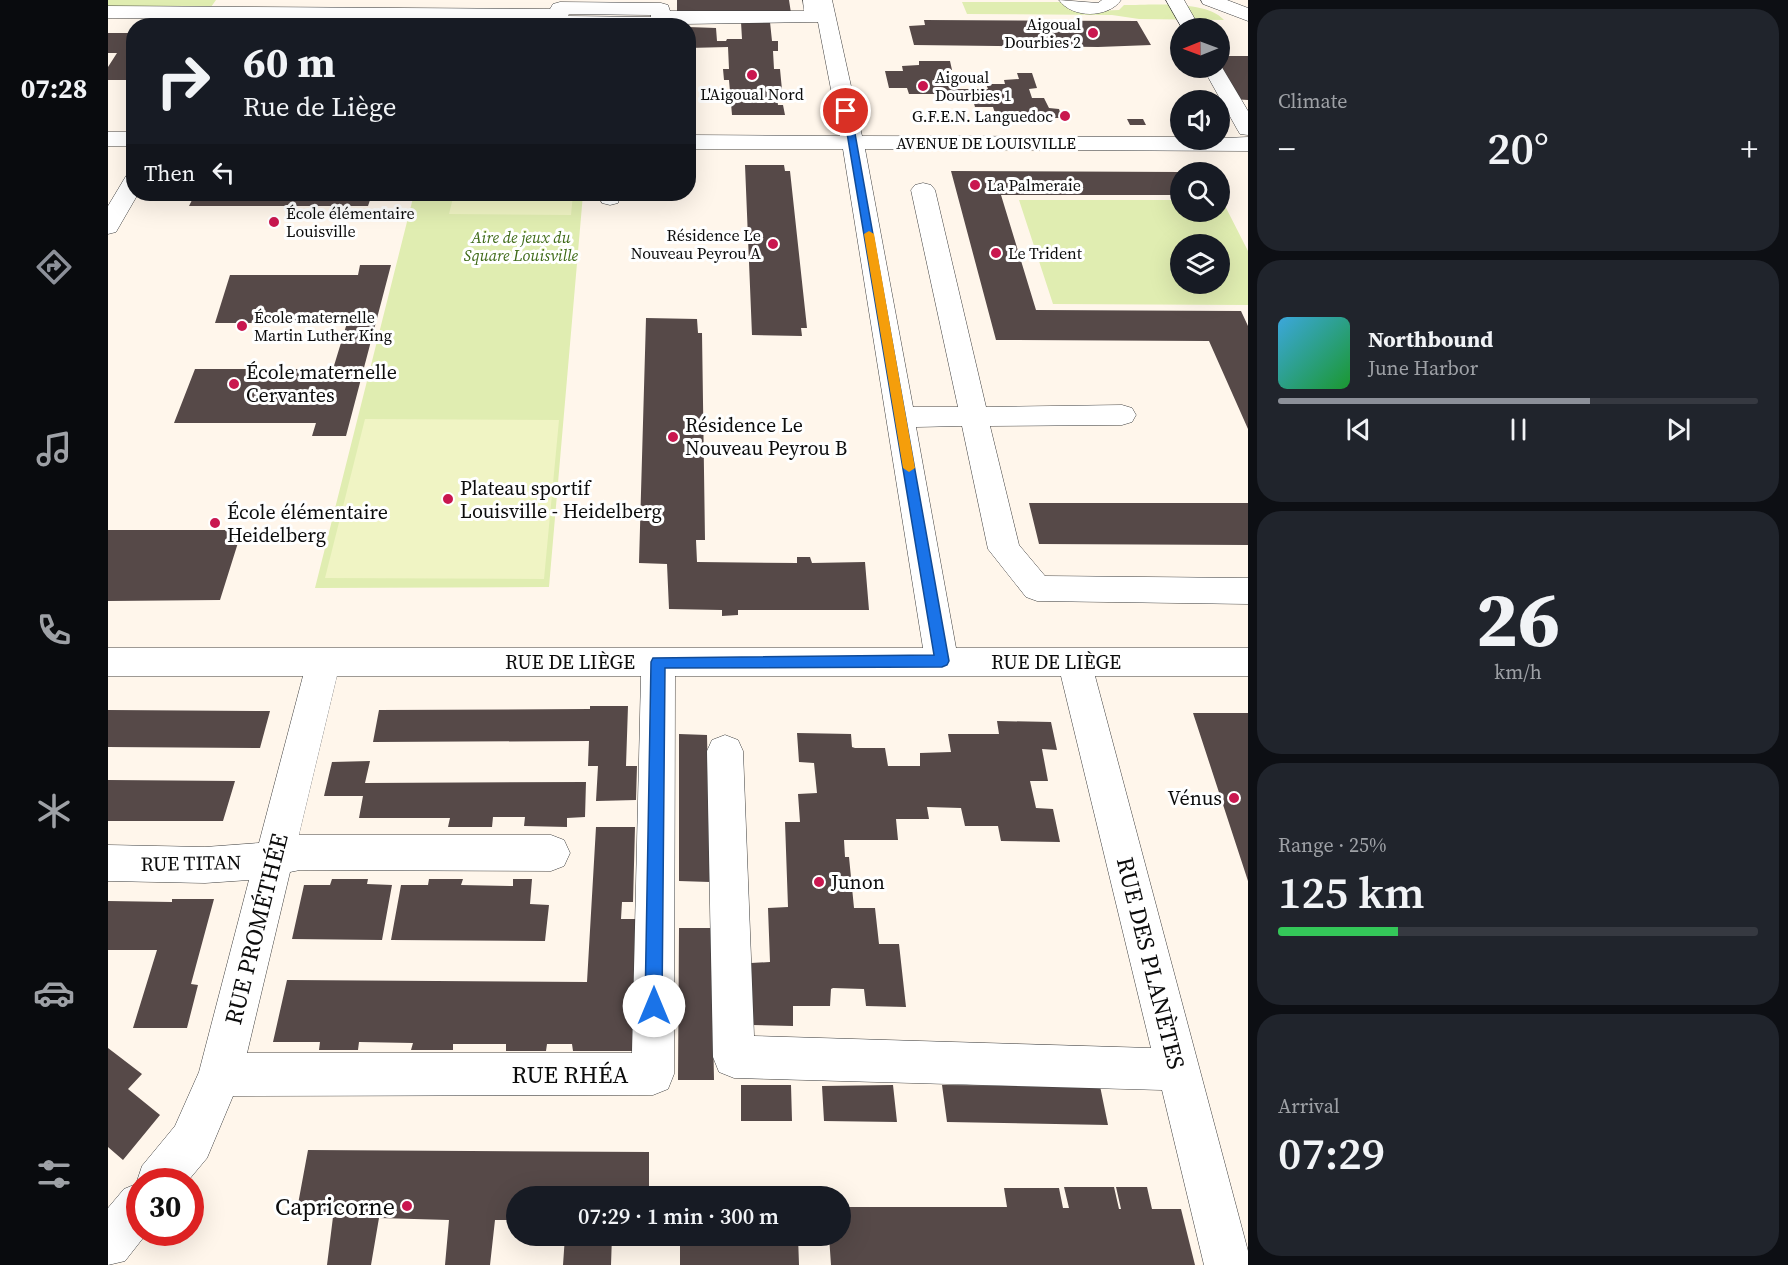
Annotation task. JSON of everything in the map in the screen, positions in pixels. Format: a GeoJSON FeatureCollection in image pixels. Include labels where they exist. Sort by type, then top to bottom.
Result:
{"type":"FeatureCollection","features":[{"type":"Feature","properties":{"kind":"street"},"geometry":{"type":"LineString","coordinates":[[1068,0],[1076,5],[1092,8],[1106,6],[1112,0]]}},
{"type":"Feature","properties":{"kind":"street"},"geometry":{"type":"LineString","coordinates":[[1175,0],[1185,18]]}},
{"type":"Feature","properties":{"kind":"street"},"geometry":{"type":"LineString","coordinates":[[1210,0],[1248,15]]}},
{"type":"Feature","properties":{"kind":"street"},"geometry":{"type":"LineString","coordinates":[[108,12],[571,8],[661,9],[660,17],[814,17],[815,1]]}},
{"type":"Feature","properties":{"kind":"street"},"geometry":{"type":"LineString","coordinates":[[815,1],[853,143],[942,661]]}},
{"type":"Feature","properties":{"kind":"street"},"geometry":{"type":"LineString","coordinates":[[1219,78],[1248,129]]}},
{"type":"Feature","properties":{"kind":"street"},"geometry":{"type":"LineString","coordinates":[[108,139],[126,139]]}},
{"type":"Feature","properties":{"kind":"street","name":"AVENUE DE LOUISVILLE"},"geometry":{"type":"LineString","coordinates":[[696,141],[1248,144]]}},
{"type":"Feature","properties":{"kind":"street"},"geometry":{"type":"LineString","coordinates":[[923,190],[1004,549],[1037,588],[1248,591]]}},
{"type":"Feature","properties":{"kind":"street"},"geometry":{"type":"LineString","coordinates":[[108,227],[126,195]]}},
{"type":"Feature","properties":{"kind":"street"},"geometry":{"type":"LineString","coordinates":[[899,417],[1122,415]]}},
{"type":"Feature","properties":{"kind":"street","name":"RUE DE LIÈGE"},"geometry":{"type":"LineString","coordinates":[[108,662],[1248,662]]}},
{"type":"Feature","properties":{"kind":"street","name":"RUE RHÉA"},"geometry":{"type":"LineString","coordinates":[[220,1075],[653,1074],[658,662]]}},
{"type":"Feature","properties":{"kind":"street","name":"RUE DES PLANÈTES"},"geometry":{"type":"LineString","coordinates":[[1074,662],[1228,1265]]}},
{"type":"Feature","properties":{"kind":"street","name":"RUE PROMÉTHÉE"},"geometry":{"type":"LineString","coordinates":[[170,1168],[191,1142],[220,1075],[323,663]]}},
{"type":"Feature","properties":{"kind":"street"},"geometry":{"type":"LineString","coordinates":[[725,751],[734,1057],[1143,1070],[1178,1068]]}},
{"type":"Feature","properties":{"kind":"street","name":"RUE TITAN"},"geometry":{"type":"LineString","coordinates":[[108,863],[234,863],[274,860],[300,852],[551,853]]}},
{"type":"Feature","properties":{"kind":"street"},"geometry":{"type":"LineString","coordinates":[[108,1244],[126,1222]]}},
{"type":"Feature","properties":{"kind":"green space"},"geometry":{"type":"Polygon","coordinates":[[[108,0],[216,0],[211,7],[108,7],[108,0]]]}},
{"type":"Feature","properties":{"kind":"green space"},"geometry":{"type":"Polygon","coordinates":[[[962,2],[1060,2],[1094,11],[1119,10],[1124,5],[1192,6],[1205,9],[1221,18],[1139,19],[1112,15],[967,14],[962,2]]]}},
{"type":"Feature","properties":{"kind":"green space"},"geometry":{"type":"Polygon","coordinates":[[[1019,200],[1170,200],[1170,222],[1230,222],[1230,216],[1248,251],[1248,305],[1053,304],[1019,200]]]}},
{"type":"Feature","properties":{"kind":"green space","name":"Aire de jeux du Square Louisville"},"geometry":{"type":"Polygon","coordinates":[[[412,201],[582,201],[549,587],[315,588],[412,201]]]}},
{"type":"Feature","properties":{"kind":"green space"},"geometry":{"type":"Polygon","coordinates":[[[452,201],[572,201],[571,215],[449,214],[452,201]]]}},
{"type":"Feature","properties":{"kind":"green space","name":"Plateau sportif Louisville - Heidelberg"},"geometry":{"type":"Polygon","coordinates":[[[365,419],[559,420],[544,579],[325,578],[365,419]]]}},
{"type":"Feature","properties":{"kind":"building"},"geometry":{"type":"Polygon","coordinates":[[[677,0],[789,0],[791,13],[677,12],[677,0]]]}},
{"type":"Feature","properties":{"kind":"building"},"geometry":{"type":"Polygon","coordinates":[[[924,20],[1137,21],[1151,45],[1098,47],[914,45],[909,26],[925,25],[924,20]]]}},
{"type":"Feature","properties":{"kind":"building","name":"L'Aigoual Nord"},"geometry":{"type":"Polygon","coordinates":[[[741,22],[770,22],[772,41],[778,41],[778,51],[773,51],[774,69],[780,69],[782,90],[776,90],[778,105],[783,105],[785,115],[732,115],[729,80],[724,80],[723,69],[729,69],[728,47],[696,48],[696,27],[716,28],[717,41],[742,39],[741,22]]]}},
{"type":"Feature","properties":{"kind":"building"},"geometry":{"type":"Polygon","coordinates":[[[108,33],[126,33],[126,80],[108,80],[108,67],[117,53],[108,53],[108,33]]]}},
{"type":"Feature","properties":{"kind":"building"},"geometry":{"type":"Polygon","coordinates":[[[1230,56],[1248,56],[1248,100],[1232,99],[1230,90],[1227,90],[1220,78],[1230,78],[1230,56]]]}},
{"type":"Feature","properties":{"kind":"building","name":"Aigoual Dourbies 1"},"geometry":{"type":"Polygon","coordinates":[[[919,61],[950,61],[952,70],[944,70],[946,80],[956,80],[958,89],[988,89],[986,84],[1005,84],[1004,80],[1019,79],[1017,73],[1032,73],[1037,88],[1029,89],[1032,98],[1044,98],[1049,108],[1059,109],[1062,118],[1028,118],[1026,113],[995,113],[993,107],[975,107],[973,100],[940,99],[939,94],[909,94],[907,88],[889,88],[885,71],[903,71],[902,66],[919,65],[919,61]]]}},
{"type":"Feature","properties":{"kind":"building"},"geometry":{"type":"Polygon","coordinates":[[[1127,119],[1143,119],[1146,125],[1130,125],[1127,119]]]}},
{"type":"Feature","properties":{"kind":"building","name":"Résidence Le Nouveau Peyrou A"},"geometry":{"type":"Polygon","coordinates":[[[745,165],[784,165],[785,171],[790,171],[807,328],[801,328],[802,336],[752,335],[745,165]]]}},
{"type":"Feature","properties":{"kind":"building","name":"Le Trident"},"geometry":{"type":"Polygon","coordinates":[[[951,171],[1170,172],[1170,195],[1001,195],[1036,310],[1241,311],[1248,326],[1248,429],[1209,341],[996,340],[951,171]]]}},
{"type":"Feature","properties":{"kind":"building"},"geometry":{"type":"Polygon","coordinates":[[[192,201],[370,201],[368,206],[189,206],[192,201]]]}},
{"type":"Feature","properties":{"kind":"building"},"geometry":{"type":"Polygon","coordinates":[[[360,265],[391,265],[346,436],[312,436],[316,423],[174,423],[195,369],[333,369],[347,323],[215,323],[230,275],[358,275],[360,265]]]}},
{"type":"Feature","properties":{"kind":"building","name":"Résidence Le Nouveau Peyrou B"},"geometry":{"type":"Polygon","coordinates":[[[646,318],[697,319],[698,333],[702,333],[705,540],[696,540],[697,562],[797,563],[797,557],[810,557],[812,563],[865,562],[869,610],[738,610],[738,615],[722,616],[722,610],[669,609],[667,564],[639,563],[646,318]]]}},
{"type":"Feature","properties":{"kind":"building"},"geometry":{"type":"Polygon","coordinates":[[[1029,503],[1248,503],[1248,545],[1039,544],[1029,503]]]}},
{"type":"Feature","properties":{"kind":"building"},"geometry":{"type":"Polygon","coordinates":[[[108,530],[242,530],[220,600],[108,601],[108,530]]]}},
{"type":"Feature","properties":{"kind":"building"},"geometry":{"type":"Polygon","coordinates":[[[590,706],[628,706],[626,766],[637,766],[636,800],[596,801],[598,766],[588,766],[589,741],[373,742],[379,710],[590,709],[590,706]]]}},
{"type":"Feature","properties":{"kind":"building"},"geometry":{"type":"Polygon","coordinates":[[[108,710],[270,711],[260,748],[108,747],[108,710]]]}},
{"type":"Feature","properties":{"kind":"building","name":"Vénus"},"geometry":{"type":"Polygon","coordinates":[[[1193,713],[1248,713],[1248,881],[1193,713]]]}},
{"type":"Feature","properties":{"kind":"building","name":"Junon"},"geometry":{"type":"Polygon","coordinates":[[[997,721],[1051,722],[1057,750],[1042,749],[1048,781],[1030,781],[1036,808],[1053,809],[1060,842],[1001,841],[998,826],[965,826],[961,808],[927,807],[929,819],[896,819],[898,840],[844,840],[845,857],[849,857],[854,908],[875,908],[879,944],[899,944],[906,1007],[866,1006],[864,989],[833,988],[831,989],[830,1006],[793,1006],[793,1026],[752,1025],[751,963],[770,962],[768,908],[788,907],[785,822],[800,822],[798,794],[817,793],[814,763],[799,762],[797,733],[851,734],[852,747],[885,748],[888,766],[920,766],[920,753],[951,752],[948,734],[999,734],[997,721]]]}},
{"type":"Feature","properties":{"kind":"building"},"geometry":{"type":"Polygon","coordinates":[[[679,734],[707,735],[710,882],[679,881],[679,734]]]}},
{"type":"Feature","properties":{"kind":"building"},"geometry":{"type":"Polygon","coordinates":[[[370,761],[365,783],[586,782],[585,817],[567,818],[567,827],[524,826],[525,817],[493,817],[492,827],[448,827],[450,818],[359,818],[363,796],[324,796],[332,762],[370,761]]]}},
{"type":"Feature","properties":{"kind":"building"},"geometry":{"type":"Polygon","coordinates":[[[108,780],[235,781],[223,821],[108,821],[108,780]]]}},
{"type":"Feature","properties":{"kind":"building"},"geometry":{"type":"Polygon","coordinates":[[[596,827],[635,827],[633,902],[622,902],[621,919],[636,919],[632,1051],[573,1051],[572,1044],[547,1044],[546,1051],[506,1051],[506,1044],[453,1044],[453,1050],[411,1050],[413,1043],[359,1042],[358,1050],[319,1050],[320,1042],[273,1042],[287,980],[587,982],[596,827]]]}},
{"type":"Feature","properties":{"kind":"building"},"geometry":{"type":"Polygon","coordinates":[[[332,879],[368,879],[367,884],[392,885],[382,940],[292,939],[304,885],[330,885],[332,879]]]}},
{"type":"Feature","properties":{"kind":"building"},"geometry":{"type":"Polygon","coordinates":[[[429,879],[463,879],[461,885],[513,886],[513,879],[532,879],[530,904],[549,905],[545,941],[391,940],[401,885],[428,885],[429,879]]]}},
{"type":"Feature","properties":{"kind":"building"},"geometry":{"type":"Polygon","coordinates":[[[172,899],[214,899],[191,984],[198,985],[187,1028],[133,1028],[157,950],[108,950],[108,901],[172,902],[172,899]]]}},
{"type":"Feature","properties":{"kind":"building"},"geometry":{"type":"Polygon","coordinates":[[[679,928],[711,928],[714,1080],[678,1080],[679,928]]]}},
{"type":"Feature","properties":{"kind":"building"},"geometry":{"type":"Polygon","coordinates":[[[108,1048],[142,1074],[128,1089],[160,1115],[123,1160],[108,1147],[108,1048]]]}},
{"type":"Feature","properties":{"kind":"building"},"geometry":{"type":"Polygon","coordinates":[[[741,1085],[791,1085],[792,1121],[741,1121],[741,1085]]]}},
{"type":"Feature","properties":{"kind":"building"},"geometry":{"type":"Polygon","coordinates":[[[893,1085],[897,1122],[824,1121],[822,1086],[893,1085]]]}},
{"type":"Feature","properties":{"kind":"building"},"geometry":{"type":"Polygon","coordinates":[[[942,1085],[1100,1086],[1108,1125],[947,1122],[942,1085]]]}},
{"type":"Feature","properties":{"kind":"building","name":"Capricorne"},"geometry":{"type":"Polygon","coordinates":[[[308,1150],[649,1152],[649,1186],[506,1186],[506,1220],[495,1220],[490,1265],[445,1265],[449,1220],[379,1218],[371,1265],[327,1265],[333,1217],[296,1215],[308,1150]]]}},
{"type":"Feature","properties":{"kind":"building"},"geometry":{"type":"Polygon","coordinates":[[[1064,1187],[1114,1187],[1119,1209],[1121,1209],[1116,1187],[1147,1187],[1152,1209],[1181,1209],[1195,1265],[831,1265],[830,1246],[851,1246],[851,1207],[1007,1207],[1004,1188],[1059,1188],[1063,1208],[1069,1208],[1064,1187]]]}},
{"type":"Feature","properties":{"kind":"building"},"geometry":{"type":"Polygon","coordinates":[[[564,1246],[612,1246],[611,1265],[563,1265],[564,1246]]]}},
{"type":"Feature","properties":{"kind":"building"},"geometry":{"type":"Polygon","coordinates":[[[680,1246],[798,1246],[799,1265],[680,1265],[680,1246]]]}},
{"type":"Feature","properties":{"kind":"slow traffic"},"geometry":{"type":"LineString","coordinates":[[869,234],[909,468]]}},
{"type":"Feature","properties":{"kind":"place","name":"Aigoual Dourbies 2"},"geometry":{"type":"Point","coordinates":[1093,33]}},
{"type":"Feature","properties":{"kind":"place","name":"L'Aigoual Nord"},"geometry":{"type":"Point","coordinates":[752,75]}},
{"type":"Feature","properties":{"kind":"place","name":"Aigoual Dourbies 1"},"geometry":{"type":"Point","coordinates":[923,86]}},
{"type":"Feature","properties":{"kind":"place","name":"G.F.E.N. Languedoc"},"geometry":{"type":"Point","coordinates":[1065,116]}},
{"type":"Feature","properties":{"kind":"place","name":"La Palmeraie"},"geometry":{"type":"Point","coordinates":[975,185]}},
{"type":"Feature","properties":{"kind":"place","name":"École élémentaire Louisville"},"geometry":{"type":"Point","coordinates":[274,222]}},
{"type":"Feature","properties":{"kind":"place","name":"Résidence Le Nouveau Peyrou A"},"geometry":{"type":"Point","coordinates":[773,244]}},
{"type":"Feature","properties":{"kind":"place","name":"Le Trident"},"geometry":{"type":"Point","coordinates":[996,253]}},
{"type":"Feature","properties":{"kind":"place","name":"École maternelle Martin Luther King"},"geometry":{"type":"Point","coordinates":[242,326]}},
{"type":"Feature","properties":{"kind":"place","name":"École maternelle Cervantes"},"geometry":{"type":"Point","coordinates":[234,384]}},
{"type":"Feature","properties":{"kind":"place","name":"Résidence Le Nouveau Peyrou B"},"geometry":{"type":"Point","coordinates":[673,437]}},
{"type":"Feature","properties":{"kind":"place","name":"Plateau sportif Louisville - Heidelberg"},"geometry":{"type":"Point","coordinates":[448,499]}},
{"type":"Feature","properties":{"kind":"place","name":"École élémentaire Heidelberg"},"geometry":{"type":"Point","coordinates":[215,523]}},
{"type":"Feature","properties":{"kind":"place","name":"Vénus"},"geometry":{"type":"Point","coordinates":[1234,798]}},
{"type":"Feature","properties":{"kind":"place","name":"Junon"},"geometry":{"type":"Point","coordinates":[819,882]}},
{"type":"Feature","properties":{"kind":"place","name":"Capricorne"},"geometry":{"type":"Point","coordinates":[407,1206]}},
{"type":"Feature","properties":{"kind":"route"},"geometry":{"type":"LineString","coordinates":[[654,1006],[658,662],[942,661],[859,174],[846,111]]}}]}
